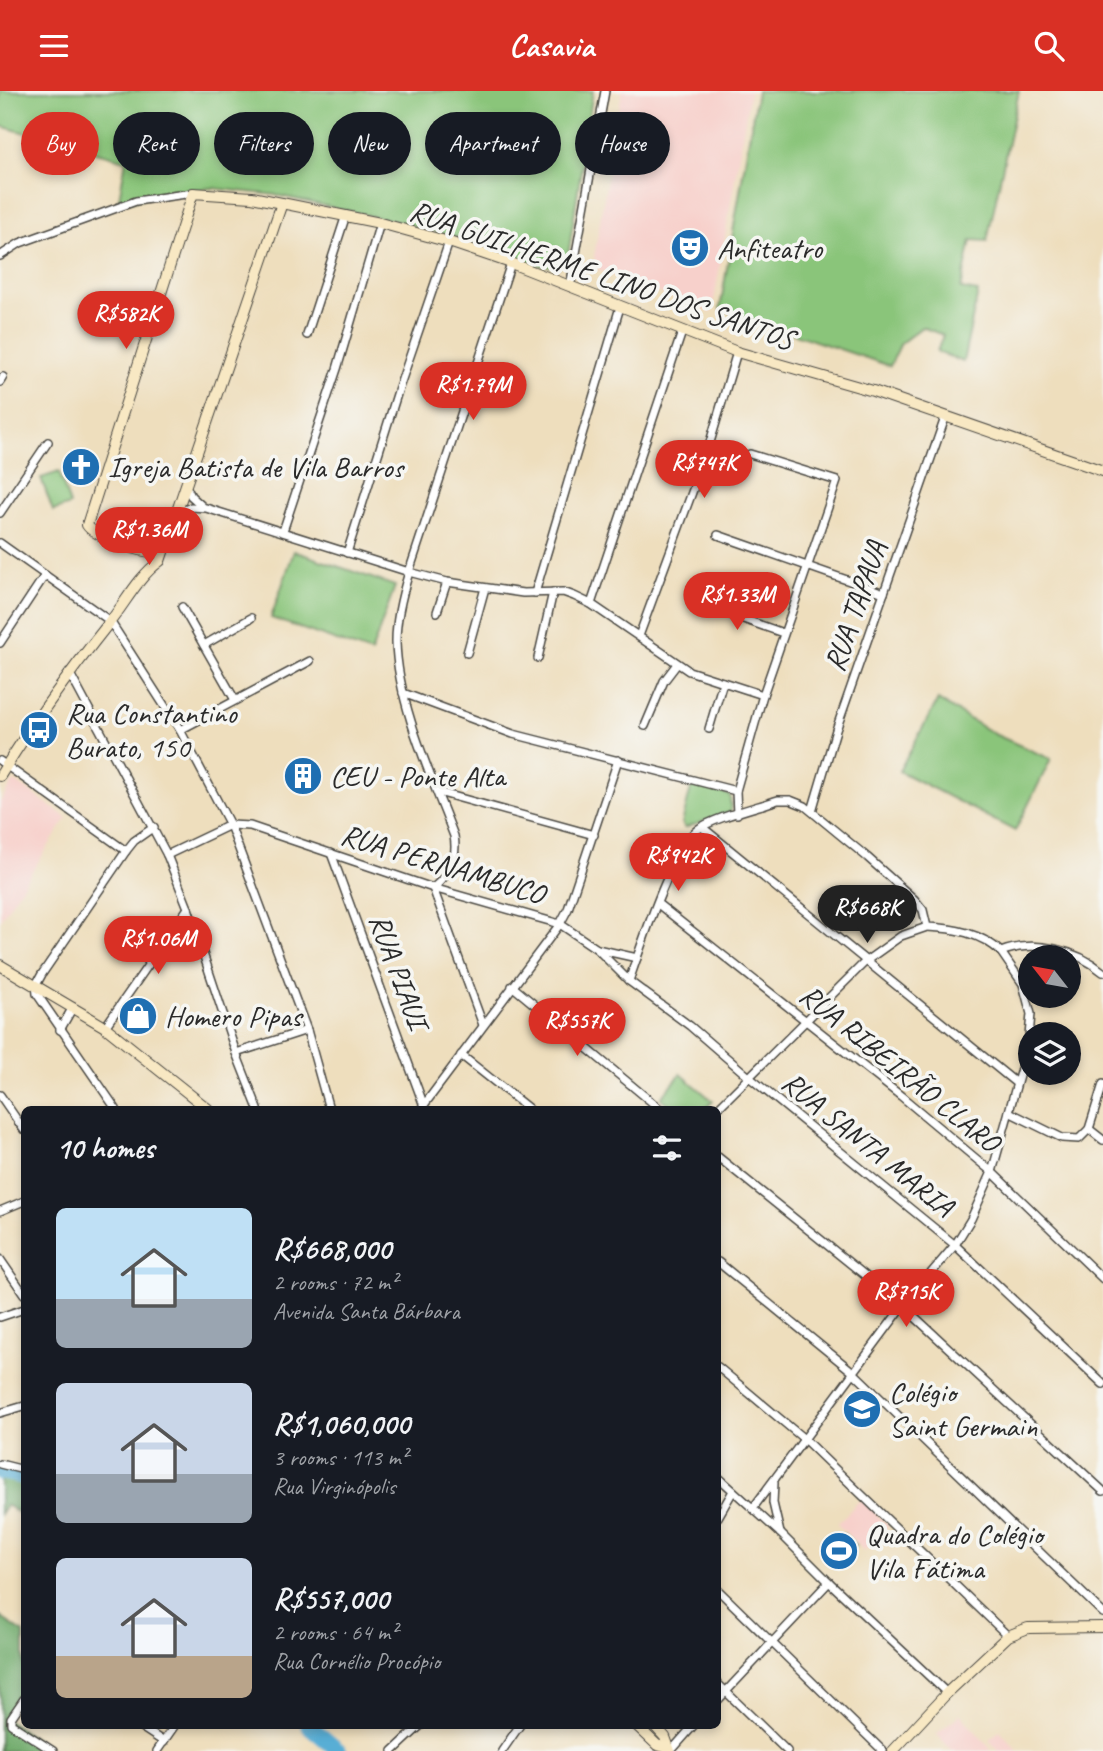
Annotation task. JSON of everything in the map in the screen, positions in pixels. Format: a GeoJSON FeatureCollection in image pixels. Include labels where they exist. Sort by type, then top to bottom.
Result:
{"type":"FeatureCollection","features":[{"type":"Feature","properties":{"kind":"street"},"geometry":{"type":"LineString","coordinates":[[570,287],[605,91]]}},
{"type":"Feature","properties":{"kind":"street"},"geometry":{"type":"LineString","coordinates":[[165,548],[153,552],[95,535],[88,527],[88,518],[193,193]]}},
{"type":"Feature","properties":{"kind":"street","name":"RUA GUILHERME LINO DOS SANTOS"},"geometry":{"type":"LineString","coordinates":[[0,256],[20,243],[136,201],[193,193],[251,197],[346,215],[449,241],[682,333],[737,352],[873,391],[1103,471]]}},
{"type":"Feature","properties":{"kind":"street"},"geometry":{"type":"LineString","coordinates":[[0,776],[3,763],[69,673],[148,570],[159,561],[282,203]]}},
{"type":"Feature","properties":{"kind":"street"},"geometry":{"type":"LineString","coordinates":[[307,335],[346,215]]}},
{"type":"Feature","properties":{"kind":"street"},"geometry":{"type":"LineString","coordinates":[[283,531],[337,369],[380,223]]}},
{"type":"Feature","properties":{"kind":"street"},"geometry":{"type":"LineString","coordinates":[[347,553],[449,241]]}},
{"type":"Feature","properties":{"kind":"street"},"geometry":{"type":"LineString","coordinates":[[483,1025],[433,888],[447,874],[456,849],[404,693],[396,641],[401,597],[510,263]]}},
{"type":"Feature","properties":{"kind":"street"},"geometry":{"type":"LineString","coordinates":[[535,593],[620,307]]}},
{"type":"Feature","properties":{"kind":"street"},"geometry":{"type":"LineString","coordinates":[[591,604],[682,333]]}},
{"type":"Feature","properties":{"kind":"street"},"geometry":{"type":"LineString","coordinates":[[639,636],[708,449],[737,352]]}},
{"type":"Feature","properties":{"kind":"street","name":"RUA TAPAUA"},"geometry":{"type":"LineString","coordinates":[[812,811],[836,730],[945,418]]}},
{"type":"Feature","properties":{"kind":"street"},"geometry":{"type":"LineString","coordinates":[[0,513],[48,442]]}},
{"type":"Feature","properties":{"kind":"street"},"geometry":{"type":"LineString","coordinates":[[737,814],[736,791],[763,695],[837,481],[750,454]]}},
{"type":"Feature","properties":{"kind":"street"},"geometry":{"type":"LineString","coordinates":[[186,485],[193,500],[206,508]]}},
{"type":"Feature","properties":{"kind":"street"},"geometry":{"type":"LineString","coordinates":[[176,514],[191,507],[206,508],[447,582],[535,593],[563,592],[591,604],[677,664],[700,675],[763,695]]}},
{"type":"Feature","properties":{"kind":"street"},"geometry":{"type":"LineString","coordinates":[[718,535],[884,593]]}},
{"type":"Feature","properties":{"kind":"street"},"geometry":{"type":"LineString","coordinates":[[0,543],[110,621],[180,730],[230,825],[307,1030],[328,1106]]}},
{"type":"Feature","properties":{"kind":"street"},"geometry":{"type":"LineString","coordinates":[[131,547],[147,559],[148,570]]}},
{"type":"Feature","properties":{"kind":"street"},"geometry":{"type":"LineString","coordinates":[[0,643],[45,575]]}},
{"type":"Feature","properties":{"kind":"street"},"geometry":{"type":"LineString","coordinates":[[438,612],[447,582]]}},
{"type":"Feature","properties":{"kind":"street"},"geometry":{"type":"LineString","coordinates":[[467,653],[485,588]]}},
{"type":"Feature","properties":{"kind":"street"},"geometry":{"type":"LineString","coordinates":[[538,658],[553,592]]}},
{"type":"Feature","properties":{"kind":"street"},"geometry":{"type":"LineString","coordinates":[[701,604],[783,633]]}},
{"type":"Feature","properties":{"kind":"street"},"geometry":{"type":"LineString","coordinates":[[182,607],[235,700]]}},
{"type":"Feature","properties":{"kind":"street"},"geometry":{"type":"LineString","coordinates":[[204,645],[251,618]]}},
{"type":"Feature","properties":{"kind":"street"},"geometry":{"type":"LineString","coordinates":[[180,730],[310,661]]}},
{"type":"Feature","properties":{"kind":"street"},"geometry":{"type":"LineString","coordinates":[[645,726],[664,681],[677,664]]}},
{"type":"Feature","properties":{"kind":"street"},"geometry":{"type":"LineString","coordinates":[[69,673],[167,855],[257,1106]]}},
{"type":"Feature","properties":{"kind":"street"},"geometry":{"type":"LineString","coordinates":[[709,729],[723,682]]}},
{"type":"Feature","properties":{"kind":"street"},"geometry":{"type":"LineString","coordinates":[[404,693],[487,726],[736,791]]}},
{"type":"Feature","properties":{"kind":"street"},"geometry":{"type":"LineString","coordinates":[[424,1106],[568,909],[618,760]]}},
{"type":"Feature","properties":{"kind":"street"},"geometry":{"type":"LineString","coordinates":[[3,763],[126,852]]}},
{"type":"Feature","properties":{"kind":"street"},"geometry":{"type":"LineString","coordinates":[[438,792],[594,835]]}},
{"type":"Feature","properties":{"kind":"street"},"geometry":{"type":"LineString","coordinates":[[629,981],[672,866],[690,836],[702,827],[778,800],[790,800],[812,811],[914,899],[923,910],[927,927]]}},
{"type":"Feature","properties":{"kind":"street"},"geometry":{"type":"LineString","coordinates":[[167,855],[230,825]]}},
{"type":"Feature","properties":{"kind":"street","name":"RUA PERNAMBUCO"},"geometry":{"type":"LineString","coordinates":[[230,825],[262,829],[433,888],[559,924],[597,949],[637,958]]}},
{"type":"Feature","properties":{"kind":"street"},"geometry":{"type":"LineString","coordinates":[[114,1106],[60,1030],[37,994],[36,985],[126,852],[143,833],[154,827]]}},
{"type":"Feature","properties":{"kind":"street"},"geometry":{"type":"LineString","coordinates":[[702,827],[1016,1083]]}},
{"type":"Feature","properties":{"kind":"street","name":"RUA PIAUI"},"geometry":{"type":"LineString","coordinates":[[331,853],[422,1106]]}},
{"type":"Feature","properties":{"kind":"street","name":"RUA RIBEIRÃO CLARO"},"geometry":{"type":"LineString","coordinates":[[658,904],[992,1172],[1103,1279]]}},
{"type":"Feature","properties":{"kind":"street"},"geometry":{"type":"LineString","coordinates":[[105,1027],[188,908]]}},
{"type":"Feature","properties":{"kind":"street"},"geometry":{"type":"LineString","coordinates":[[720,1106],[866,961],[901,936],[927,927],[958,930],[975,936],[1002,952],[1023,984],[1031,1014],[1029,1036],[992,1172],[971,1219],[955,1245],[903,1306],[753,1508]]}},
{"type":"Feature","properties":{"kind":"street"},"geometry":{"type":"LineString","coordinates":[[1002,952],[1026,946],[1054,949],[1084,960],[1103,972]]}},
{"type":"Feature","properties":{"kind":"street","name":"RUA SANTA MARIA"},"geometry":{"type":"LineString","coordinates":[[597,949],[629,981],[690,1026],[955,1245],[1103,1384]]}},
{"type":"Feature","properties":{"kind":"street"},"geometry":{"type":"LineString","coordinates":[[0,965],[105,1027],[204,1106]]}},
{"type":"Feature","properties":{"kind":"street"},"geometry":{"type":"LineString","coordinates":[[512,986],[656,1106]]}},
{"type":"Feature","properties":{"kind":"street"},"geometry":{"type":"LineString","coordinates":[[60,1030],[73,1007]]}},
{"type":"Feature","properties":{"kind":"street"},"geometry":{"type":"LineString","coordinates":[[236,1053],[307,1030]]}},
{"type":"Feature","properties":{"kind":"street"},"geometry":{"type":"LineString","coordinates":[[461,1055],[524,1106]]}},
{"type":"Feature","properties":{"kind":"street"},"geometry":{"type":"LineString","coordinates":[[1009,1112],[1068,1140],[1080,1139],[1089,1129],[1103,1084]]}},
{"type":"Feature","properties":{"kind":"street"},"geometry":{"type":"LineString","coordinates":[[0,1095],[21,1126]]}},
{"type":"Feature","properties":{"kind":"street"},"geometry":{"type":"LineString","coordinates":[[1089,1129],[1103,1140]]}},
{"type":"Feature","properties":{"kind":"street"},"geometry":{"type":"LineString","coordinates":[[721,1159],[903,1306],[1103,1491]]}},
{"type":"Feature","properties":{"kind":"street"},"geometry":{"type":"LineString","coordinates":[[0,1211],[21,1202]]}},
{"type":"Feature","properties":{"kind":"street"},"geometry":{"type":"LineString","coordinates":[[0,1259],[21,1290]]}},
{"type":"Feature","properties":{"kind":"street"},"geometry":{"type":"LineString","coordinates":[[721,1264],[853,1372],[1103,1613]]}},
{"type":"Feature","properties":{"kind":"street"},"geometry":{"type":"LineString","coordinates":[[0,1317],[21,1310]]}},
{"type":"Feature","properties":{"kind":"street"},"geometry":{"type":"LineString","coordinates":[[721,1370],[804,1439],[1008,1636]]}},
{"type":"Feature","properties":{"kind":"street"},"geometry":{"type":"LineString","coordinates":[[0,1413],[21,1407]]}},
{"type":"Feature","properties":{"kind":"street"},"geometry":{"type":"LineString","coordinates":[[0,1464],[21,1469]]}},
{"type":"Feature","properties":{"kind":"street"},"geometry":{"type":"LineString","coordinates":[[775,1481],[773,1503],[780,1533]]}},
{"type":"Feature","properties":{"kind":"street"},"geometry":{"type":"LineString","coordinates":[[721,1482],[780,1533],[947,1693]]}},
{"type":"Feature","properties":{"kind":"street"},"geometry":{"type":"LineString","coordinates":[[721,1510],[730,1488]]}},
{"type":"Feature","properties":{"kind":"street"},"geometry":{"type":"LineString","coordinates":[[721,1696],[829,1582]]}},
{"type":"Feature","properties":{"kind":"street"},"geometry":{"type":"LineString","coordinates":[[721,1593],[883,1751]]}},
{"type":"Feature","properties":{"kind":"street"},"geometry":{"type":"LineString","coordinates":[[893,1751],[947,1693],[1008,1636],[1028,1628],[1103,1627]]}},
{"type":"Feature","properties":{"kind":"street"},"geometry":{"type":"LineString","coordinates":[[721,1687],[787,1751]]}},
{"type":"Feature","properties":{"kind":"street"},"geometry":{"type":"LineString","coordinates":[[21,1703],[11,1718],[11,1724],[54,1751]]}},
{"type":"Feature","properties":{"kind":"street"},"geometry":{"type":"LineString","coordinates":[[144,1729],[164,1742]]}},
{"type":"Feature","properties":{"kind":"street"},"geometry":{"type":"LineString","coordinates":[[157,1751],[172,1729]]}},
{"type":"Feature","properties":{"kind":"street"},"geometry":{"type":"LineString","coordinates":[[393,1751],[417,1729]]}},
{"type":"Feature","properties":{"kind":"street"},"geometry":{"type":"LineString","coordinates":[[502,1751],[517,1729]]}},
{"type":"Feature","properties":{"kind":"street"},"geometry":{"type":"LineString","coordinates":[[640,1729],[657,1745],[670,1750]]}},
{"type":"Feature","properties":{"kind":"street"},"geometry":{"type":"LineString","coordinates":[[658,1729],[666,1737],[670,1750]]}},
{"type":"Feature","properties":{"kind":"street"},"geometry":{"type":"LineString","coordinates":[[670,1750],[690,1729]]}},
{"type":"Feature","properties":{"kind":"shaded area"},"geometry":{"type":"Polygon","coordinates":[[[622,91],[750,91],[712,313],[599,270],[594,257],[608,175],[670,175],[670,112],[618,112],[622,91]]]}},
{"type":"Feature","properties":{"kind":"shaded area"},"geometry":{"type":"Polygon","coordinates":[[[13,782],[67,818],[0,920],[0,802],[13,782]]]}},
{"type":"Feature","properties":{"kind":"shaded area","name":"Colégio Saint Germain"},"geometry":{"type":"Polygon","coordinates":[[[855,1391],[873,1407],[859,1423],[851,1416],[855,1411],[845,1403],[855,1391]]]}},
{"type":"Feature","properties":{"kind":"shaded area"},"geometry":{"type":"Polygon","coordinates":[[[861,1499],[889,1526],[864,1551],[837,1524],[861,1499]]]}},
{"type":"Feature","properties":{"kind":"shaded area"},"geometry":{"type":"Polygon","coordinates":[[[960,1714],[993,1751],[952,1751],[937,1734],[960,1714]]]}},
{"type":"Feature","properties":{"kind":"shaded area"},"geometry":{"type":"Polygon","coordinates":[[[1000,1730],[1018,1751],[999,1751],[989,1740],[1000,1730]]]}},
{"type":"Feature","properties":{"kind":"green space"},"geometry":{"type":"Polygon","coordinates":[[[0,91],[593,91],[590,112],[575,112],[575,175],[580,175],[568,256],[559,267],[538,265],[459,238],[398,222],[276,195],[212,188],[168,192],[118,204],[123,175],[200,175],[200,112],[113,112],[113,156],[99,153],[99,112],[21,112],[21,132],[0,126],[0,91]]]}},
{"type":"Feature","properties":{"kind":"green space"},"geometry":{"type":"Polygon","coordinates":[[[757,91],[1019,91],[987,241],[971,240],[961,289],[978,292],[963,362],[937,352],[943,335],[922,327],[901,343],[890,366],[720,309],[757,91]]]}},
{"type":"Feature","properties":{"kind":"green space"},"geometry":{"type":"Polygon","coordinates":[[[59,472],[70,505],[53,511],[41,478],[59,472]]]}},
{"type":"Feature","properties":{"kind":"green space"},"geometry":{"type":"Polygon","coordinates":[[[294,551],[395,586],[371,653],[271,618],[294,551]]]}},
{"type":"Feature","properties":{"kind":"green space"},"geometry":{"type":"Polygon","coordinates":[[[938,700],[994,734],[1051,759],[1015,831],[899,771],[938,700]]]}},
{"type":"Feature","properties":{"kind":"green space"},"geometry":{"type":"Polygon","coordinates":[[[692,784],[730,795],[731,812],[685,828],[682,823],[692,784]]]}},
{"type":"Feature","properties":{"kind":"green space"},"geometry":{"type":"Polygon","coordinates":[[[681,1074],[713,1101],[708,1106],[671,1106],[661,1098],[681,1074]]]}},
{"type":"Feature","properties":{"kind":"green space"},"geometry":{"type":"Polygon","coordinates":[[[0,1469],[21,1473],[21,1514],[6,1505],[0,1514],[0,1469]]]}},
{"type":"Feature","properties":{"kind":"green space","name":"Quadra do Colégio Vila Fátima"},"geometry":{"type":"Polygon","coordinates":[[[843,1534],[855,1546],[834,1567],[822,1555],[843,1534]]]}},
{"type":"Feature","properties":{"kind":"green space"},"geometry":{"type":"Polygon","coordinates":[[[0,1617],[21,1631],[21,1694],[4,1718],[53,1751],[0,1751],[0,1617]]]}},
{"type":"Feature","properties":{"kind":"waterway"},"geometry":{"type":"LineString","coordinates":[[0,1472],[21,1476]]}},
{"type":"Feature","properties":{"kind":"waterway"},"geometry":{"type":"LineString","coordinates":[[313,1729],[339,1751]]}},
{"type":"Feature","properties":{"kind":"place","name":"Anfiteatro"},"geometry":{"type":"Point","coordinates":[690,248]}},
{"type":"Feature","properties":{"kind":"place","name":"Igreja Batista de Vila Barros"},"geometry":{"type":"Point","coordinates":[81,467]}},
{"type":"Feature","properties":{"kind":"place","name":"Rua Constantino Burato, 150"},"geometry":{"type":"Point","coordinates":[39,730]}},
{"type":"Feature","properties":{"kind":"place","name":"CEU - Ponte Alta"},"geometry":{"type":"Point","coordinates":[303,776]}},
{"type":"Feature","properties":{"kind":"place","name":"Homero Pipas"},"geometry":{"type":"Point","coordinates":[138,1016]}},
{"type":"Feature","properties":{"kind":"place","name":"Colégio Saint Germain"},"geometry":{"type":"Point","coordinates":[862,1409]}},
{"type":"Feature","properties":{"kind":"place","name":"Quadra do Colégio Vila Fátima"},"geometry":{"type":"Point","coordinates":[839,1551]}}]}
